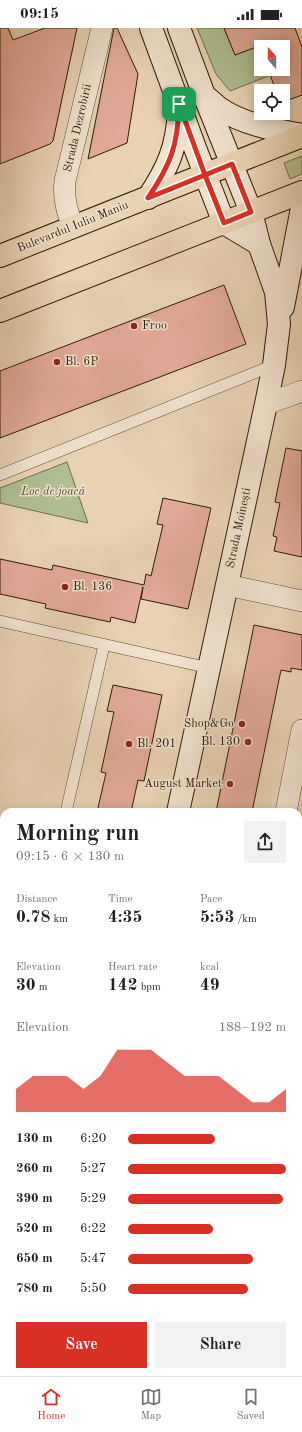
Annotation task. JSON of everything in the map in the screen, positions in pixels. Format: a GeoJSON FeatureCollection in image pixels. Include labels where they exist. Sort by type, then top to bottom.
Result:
{"type":"FeatureCollection","features":[{"type":"Feature","properties":{"kind":"main road"},"geometry":{"type":"LineString","coordinates":[[151,28],[224,223],[259,244]]}},
{"type":"Feature","properties":{"kind":"main road"},"geometry":{"type":"LineString","coordinates":[[179,28],[251,212]]}},
{"type":"Feature","properties":{"kind":"main road"},"geometry":{"type":"LineString","coordinates":[[179,104],[204,95]]}},
{"type":"Feature","properties":{"kind":"main road"},"geometry":{"type":"LineString","coordinates":[[204,95],[219,108],[243,120],[302,135]]}},
{"type":"Feature","properties":{"kind":"main road"},"geometry":{"type":"LineString","coordinates":[[148,198],[160,181],[171,157],[176,138],[179,104]]}},
{"type":"Feature","properties":{"kind":"main road","name":"Bulevardul Iuliu Maniu"},"geometry":{"type":"LineString","coordinates":[[0,256],[148,198],[302,135]]}},
{"type":"Feature","properties":{"kind":"main road"},"geometry":{"type":"LineString","coordinates":[[0,311],[302,192]]}},
{"type":"Feature","properties":{"kind":"main road"},"geometry":{"type":"LineString","coordinates":[[279,324],[302,208]]}},
{"type":"Feature","properties":{"kind":"main road","name":"Strada Moinești"},"geometry":{"type":"LineString","coordinates":[[179,808],[266,404],[274,365],[279,324],[276,292],[259,244],[251,212]]}},
{"type":"Feature","properties":{"kind":"street","name":"Strada Dezrobirii"},"geometry":{"type":"LineString","coordinates":[[73,227],[65,202],[64,191],[68,168],[102,28]]}},
{"type":"Feature","properties":{"kind":"street"},"geometry":{"type":"LineString","coordinates":[[266,404],[302,391]]}},
{"type":"Feature","properties":{"kind":"street"},"geometry":{"type":"LineString","coordinates":[[227,585],[302,601]]}},
{"type":"Feature","properties":{"kind":"street"},"geometry":{"type":"LineString","coordinates":[[287,808],[302,730]]}},
{"type":"Feature","properties":{"kind":"lane"},"geometry":{"type":"LineString","coordinates":[[0,475],[274,365]]}},
{"type":"Feature","properties":{"kind":"lane"},"geometry":{"type":"LineString","coordinates":[[0,621],[209,668]]}},
{"type":"Feature","properties":{"kind":"lane"},"geometry":{"type":"LineString","coordinates":[[67,808],[104,644]]}},
{"type":"Feature","properties":{"kind":"green space"},"geometry":{"type":"Polygon","coordinates":[[[197,28],[224,28],[235,55],[254,48],[254,76],[268,76],[230,91],[216,74],[197,28]]]}},
{"type":"Feature","properties":{"kind":"green space"},"geometry":{"type":"Polygon","coordinates":[[[302,156],[302,174],[290,179],[284,163],[302,156]]]}},
{"type":"Feature","properties":{"kind":"green space","name":"Loc de joacă"},"geometry":{"type":"Polygon","coordinates":[[[67,462],[88,523],[0,503],[0,488],[67,462]]]}},
{"type":"Feature","properties":{"kind":"building"},"geometry":{"type":"Polygon","coordinates":[[[0,28],[8,28],[13,40],[45,28],[77,28],[53,141],[50,144],[0,164],[0,28]]]}},
{"type":"Feature","properties":{"kind":"building"},"geometry":{"type":"Polygon","coordinates":[[[114,28],[117,28],[138,74],[127,143],[88,159],[114,28]]]}},
{"type":"Feature","properties":{"kind":"building"},"geometry":{"type":"Polygon","coordinates":[[[224,28],[295,28],[302,47],[302,95],[290,99],[290,84],[273,84],[271,76],[290,76],[290,40],[254,40],[254,48],[235,55],[224,28]]]}},
{"type":"Feature","properties":{"kind":"building","name":"Bl. 6P"},"geometry":{"type":"Polygon","coordinates":[[[224,285],[246,344],[0,438],[0,371],[224,285]]]}},
{"type":"Feature","properties":{"kind":"building"},"geometry":{"type":"Polygon","coordinates":[[[286,448],[302,451],[302,557],[274,551],[277,537],[273,536],[280,503],[275,502],[286,448]]]}},
{"type":"Feature","properties":{"kind":"building"},"geometry":{"type":"Polygon","coordinates":[[[163,498],[211,508],[188,609],[141,599],[143,587],[135,623],[111,617],[110,622],[45,608],[46,604],[0,594],[0,559],[52,570],[53,565],[144,585],[146,574],[151,576],[163,525],[157,524],[163,498]]]}},
{"type":"Feature","properties":{"kind":"building","name":"Bl. 130"},"geometry":{"type":"Polygon","coordinates":[[[254,625],[302,635],[302,670],[291,668],[291,672],[281,670],[253,808],[217,808],[254,625]]]}},
{"type":"Feature","properties":{"kind":"building","name":"Bl. 201"},"geometry":{"type":"Polygon","coordinates":[[[113,685],[162,695],[144,781],[138,780],[132,808],[98,808],[106,773],[101,772],[114,712],[107,711],[113,685]]]}},
{"type":"Feature","properties":{"kind":"place","name":"Froo"},"geometry":{"type":"Point","coordinates":[134,326]}},
{"type":"Feature","properties":{"kind":"place","name":"Bl. 6P"},"geometry":{"type":"Point","coordinates":[57,362]}},
{"type":"Feature","properties":{"kind":"place","name":"Bl. 136"},"geometry":{"type":"Point","coordinates":[65,587]}},
{"type":"Feature","properties":{"kind":"place","name":"Shop&Go"},"geometry":{"type":"Point","coordinates":[242,724]}},
{"type":"Feature","properties":{"kind":"place","name":"Bl. 130"},"geometry":{"type":"Point","coordinates":[248,742]}},
{"type":"Feature","properties":{"kind":"place","name":"Bl. 201"},"geometry":{"type":"Point","coordinates":[129,744]}},
{"type":"Feature","properties":{"kind":"place","name":"August Market"},"geometry":{"type":"Point","coordinates":[230,784]}},
{"type":"Feature","properties":{"kind":"route"},"geometry":{"type":"LineString","coordinates":[[179,104],[176,138],[171,157],[160,181],[148,198],[205,175],[224,223],[251,212],[232,164],[205,175],[179,104]]}}]}
